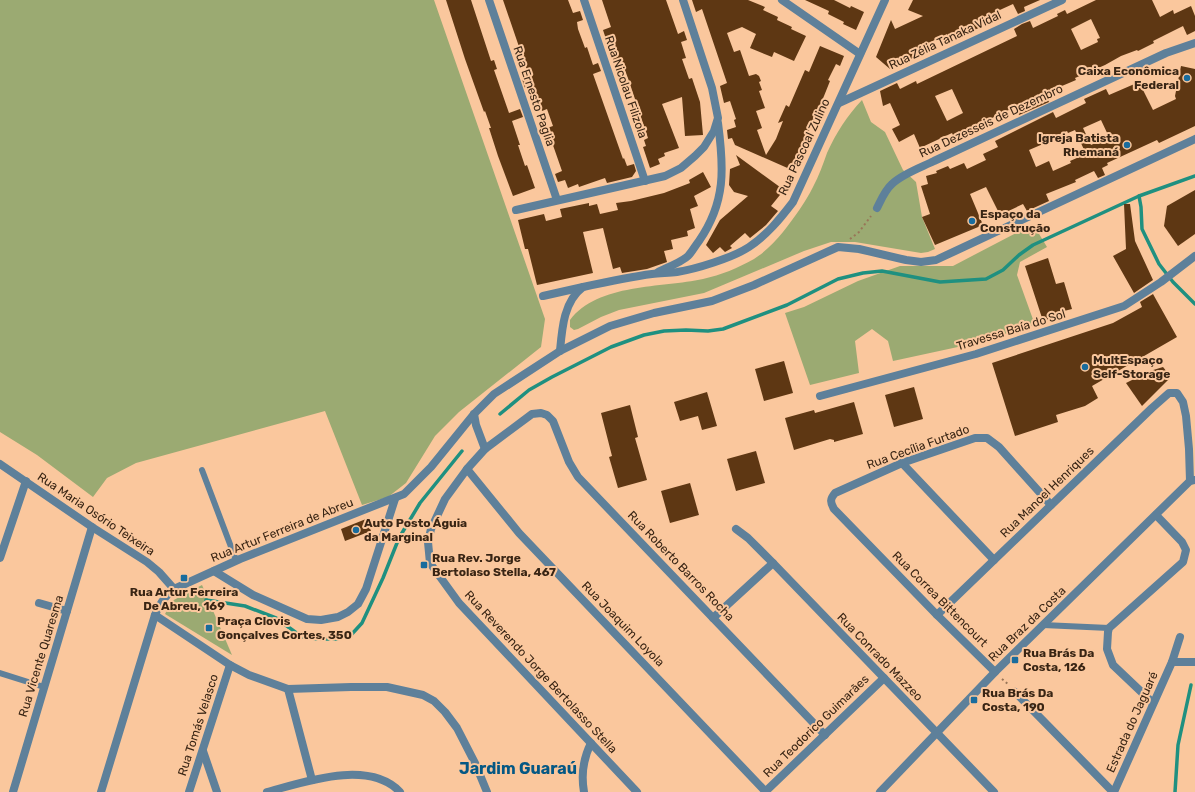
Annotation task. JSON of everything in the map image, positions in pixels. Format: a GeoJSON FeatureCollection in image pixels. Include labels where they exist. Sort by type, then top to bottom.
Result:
{"type":"FeatureCollection","features":[{"type":"Feature","properties":{"kind":"street","name":"Rua Ernesto Paglia"},"geometry":{"type":"LineString","coordinates":[[489,0],[557,200]]}},
{"type":"Feature","properties":{"kind":"street","name":"Rua Nicolau Filizola"},"geometry":{"type":"LineString","coordinates":[[584,0],[645,181]]}},
{"type":"Feature","properties":{"kind":"street"},"geometry":{"type":"LineString","coordinates":[[652,274],[687,257],[708,227],[715,213],[722,184],[722,152],[718,118],[712,88],[683,0]]}},
{"type":"Feature","properties":{"kind":"street"},"geometry":{"type":"LineString","coordinates":[[782,0],[860,54]]}},
{"type":"Feature","properties":{"kind":"street","name":"Rua Pascoal Zulino"},"geometry":{"type":"LineString","coordinates":[[543,296],[652,274],[683,271],[730,256],[747,248],[767,233],[793,202],[839,103],[884,0]]}},
{"type":"Feature","properties":{"kind":"street","name":"Rua Zélia Tanaka Vidal"},"geometry":{"type":"LineString","coordinates":[[839,103],[1062,0]]}},
{"type":"Feature","properties":{"kind":"street","name":"Rua Dezesseis de Dezembro"},"geometry":{"type":"LineString","coordinates":[[876,208],[892,183],[908,174],[1166,53],[1195,43]]}},
{"type":"Feature","properties":{"kind":"street"},"geometry":{"type":"LineString","coordinates":[[516,210],[665,176],[681,168],[704,147],[714,131],[718,118]]}},
{"type":"Feature","properties":{"kind":"street"},"geometry":{"type":"LineString","coordinates":[[838,247],[859,249],[921,262],[936,260],[1195,139]]}},
{"type":"Feature","properties":{"kind":"street","name":"Rua Artur Ferreira de Abreu"},"geometry":{"type":"LineString","coordinates":[[101,792],[155,615],[163,599],[174,589],[236,560],[395,499],[404,494],[421,477],[485,402],[502,387],[560,351],[610,326],[630,319],[712,301],[732,294],[838,247]]}},
{"type":"Feature","properties":{"kind":"street","name":"Travessa Baía do Sol"},"geometry":{"type":"LineString","coordinates":[[820,396],[976,354],[1124,306],[1161,282],[1195,256]]}},
{"type":"Feature","properties":{"kind":"street"},"geometry":{"type":"LineString","coordinates":[[560,351],[563,320],[568,306],[578,291],[583,287]]}},
{"type":"Feature","properties":{"kind":"street","name":"Rua Manoel Henriques"},"geometry":{"type":"LineString","coordinates":[[937,615],[1050,505],[1169,393],[1177,393],[1183,402],[1190,449],[1192,480]]}},
{"type":"Feature","properties":{"kind":"street","name":"Rua Roberto Barros Rocha"},"geometry":{"type":"LineString","coordinates":[[532,414],[541,413],[547,415],[553,421],[569,462],[578,477],[825,735]]}},
{"type":"Feature","properties":{"kind":"street"},"geometry":{"type":"LineString","coordinates":[[474,414],[476,425],[484,445]]}},
{"type":"Feature","properties":{"kind":"street","name":"Rua Reverendo Jorge Bertolasso Stella"},"geometry":{"type":"LineString","coordinates":[[532,414],[484,445],[445,499],[430,529],[428,542],[430,563],[459,603],[637,792]]}},
{"type":"Feature","properties":{"kind":"street","name":"Rua Cecília Furtado"},"geometry":{"type":"LineString","coordinates":[[834,510],[830,503],[831,497],[835,493],[902,463],[975,438],[987,438],[1000,447],[1050,505]]}},
{"type":"Feature","properties":{"kind":"street"},"geometry":{"type":"LineString","coordinates":[[902,463],[994,560]]}},
{"type":"Feature","properties":{"kind":"street","name":"Rua Maria Osório Teixeira"},"geometry":{"type":"LineString","coordinates":[[0,464],[92,527],[147,562],[159,572],[174,589]]}},
{"type":"Feature","properties":{"kind":"street","name":"Rua Joaquim Loyola"},"geometry":{"type":"LineString","coordinates":[[467,469],[519,533],[765,792]]}},
{"type":"Feature","properties":{"kind":"street","name":"Rua Braz da Costa"},"geometry":{"type":"LineString","coordinates":[[880,792],[995,672],[1192,480]]}},
{"type":"Feature","properties":{"kind":"street"},"geometry":{"type":"LineString","coordinates":[[0,558],[26,482]]}},
{"type":"Feature","properties":{"kind":"street"},"geometry":{"type":"LineString","coordinates":[[214,571],[253,594],[307,619],[321,620],[338,617],[348,612],[358,604],[366,589],[395,499]]}},
{"type":"Feature","properties":{"kind":"street","name":"Rua Correa Bittencourt"},"geometry":{"type":"LineString","coordinates":[[834,510],[995,672]]}},
{"type":"Feature","properties":{"kind":"street"},"geometry":{"type":"LineString","coordinates":[[1153,703],[1113,665],[1107,649],[1109,628],[1183,562],[1186,550],[1182,542],[1156,515]]}},
{"type":"Feature","properties":{"kind":"street","name":"Rua Vicente Quaresma"},"geometry":{"type":"LineString","coordinates":[[13,792],[92,527]]}},
{"type":"Feature","properties":{"kind":"street","name":"Rua Conrado Mazzeo"},"geometry":{"type":"LineString","coordinates":[[736,528],[773,563],[994,792]]}},
{"type":"Feature","properties":{"kind":"street"},"geometry":{"type":"LineString","coordinates":[[713,618],[773,563]]}},
{"type":"Feature","properties":{"kind":"street"},"geometry":{"type":"LineString","coordinates":[[39,603],[67,611]]}},
{"type":"Feature","properties":{"kind":"street"},"geometry":{"type":"LineString","coordinates":[[155,615],[230,665],[249,675],[288,689],[351,686],[387,687],[423,695],[434,701],[445,712],[456,728],[475,763],[487,792]]}},
{"type":"Feature","properties":{"kind":"street","name":"Estrada do Jaguaré"},"geometry":{"type":"LineString","coordinates":[[1113,792],[1172,662],[1180,637]]}},
{"type":"Feature","properties":{"kind":"street"},"geometry":{"type":"LineString","coordinates":[[1172,662],[1195,662]]}},
{"type":"Feature","properties":{"kind":"street","name":"Rua Tomás Velasco"},"geometry":{"type":"LineString","coordinates":[[189,792],[230,665]]}},
{"type":"Feature","properties":{"kind":"street","name":"Rua Teodorico Guimarães"},"geometry":{"type":"LineString","coordinates":[[765,792],[884,678]]}},
{"type":"Feature","properties":{"kind":"street"},"geometry":{"type":"LineString","coordinates":[[288,689],[312,780]]}},
{"type":"Feature","properties":{"kind":"street"},"geometry":{"type":"LineString","coordinates":[[1016,692],[1113,792]]}},
{"type":"Feature","properties":{"kind":"street"},"geometry":{"type":"LineString","coordinates":[[584,792],[582,782],[583,765],[591,743]]}},
{"type":"Feature","properties":{"kind":"street"},"geometry":{"type":"LineString","coordinates":[[203,751],[217,792]]}},
{"type":"Feature","properties":{"kind":"street"},"geometry":{"type":"LineString","coordinates":[[267,792],[312,780],[341,776],[364,775],[380,778],[400,792]]}},
{"type":"Feature","properties":{"kind":"street"},"geometry":{"type":"LineString","coordinates":[[299,783],[301,792]]}},
{"type":"Feature","properties":{"kind":"lane"},"geometry":{"type":"LineString","coordinates":[[202,470],[236,560]]}},
{"type":"Feature","properties":{"kind":"lane"},"geometry":{"type":"LineString","coordinates":[[1043,625],[1109,628]]}},
{"type":"Feature","properties":{"kind":"lane"},"geometry":{"type":"LineString","coordinates":[[0,673],[44,687]]}},
{"type":"Feature","properties":{"kind":"path"},"geometry":{"type":"LineString","coordinates":[[838,247],[859,232],[876,208]]}},
{"type":"Feature","properties":{"kind":"path"},"geometry":{"type":"LineString","coordinates":[[995,672],[1016,692]]}},
{"type":"Feature","properties":{"kind":"green space"},"geometry":{"type":"Polygon","coordinates":[[[0,0],[434,0],[545,319],[541,347],[459,412],[435,436],[406,483],[388,497],[362,505],[325,411],[136,463],[107,478],[93,497],[37,455],[0,432],[0,0]]]}},
{"type":"Feature","properties":{"kind":"green space"},"geometry":{"type":"Polygon","coordinates":[[[862,100],[871,122],[885,132],[903,170],[916,182],[922,217],[935,249],[921,253],[855,242],[831,242],[804,251],[704,293],[619,310],[601,317],[578,329],[574,330],[570,327],[570,320],[582,308],[597,299],[632,289],[687,282],[710,277],[723,273],[754,259],[770,247],[803,205],[815,183],[834,139],[842,125],[862,100]]]}},
{"type":"Feature","properties":{"kind":"green space"},"geometry":{"type":"Polygon","coordinates":[[[1033,224],[1047,247],[1020,262],[1017,275],[1035,325],[967,345],[893,361],[888,341],[872,329],[855,341],[859,373],[810,385],[785,313],[804,307],[858,281],[900,266],[953,266],[1033,224]]]}},
{"type":"Feature","properties":{"kind":"green space"},"geometry":{"type":"Polygon","coordinates":[[[202,585],[232,655],[165,614],[172,601],[202,585]]]}},
{"type":"Feature","properties":{"kind":"building"},"geometry":{"type":"Polygon","coordinates":[[[446,0],[471,0],[491,61],[494,60],[497,69],[494,70],[509,113],[520,109],[523,117],[512,121],[525,166],[527,165],[535,188],[513,196],[498,156],[489,128],[491,128],[465,59],[446,0]]]}},
{"type":"Feature","properties":{"kind":"building"},"geometry":{"type":"Polygon","coordinates":[[[503,0],[568,0],[573,13],[580,11],[583,20],[577,22],[578,29],[585,48],[587,47],[593,65],[598,63],[601,71],[593,74],[623,159],[624,158],[627,166],[634,164],[636,171],[632,177],[607,183],[605,178],[579,187],[578,184],[568,188],[565,180],[558,182],[555,174],[562,171],[547,128],[553,126],[547,109],[542,111],[533,85],[525,88],[522,79],[529,76],[503,0]]]}},
{"type":"Feature","properties":{"kind":"building"},"geometry":{"type":"Polygon","coordinates":[[[602,0],[666,0],[678,34],[684,31],[687,40],[681,42],[686,58],[682,59],[689,79],[692,78],[700,102],[703,135],[685,136],[682,97],[662,104],[679,148],[664,153],[665,156],[658,159],[660,164],[650,168],[643,147],[646,146],[644,140],[648,138],[629,81],[622,62],[615,64],[612,56],[614,55],[608,38],[606,39],[603,30],[611,27],[602,0]]]}},
{"type":"Feature","properties":{"kind":"building"},"geometry":{"type":"Polygon","coordinates":[[[692,0],[748,0],[765,7],[763,10],[778,17],[777,20],[806,36],[794,61],[774,52],[772,57],[750,48],[756,34],[742,27],[727,33],[734,52],[740,50],[749,76],[756,74],[759,76],[761,81],[759,82],[762,90],[759,91],[765,108],[756,111],[762,128],[757,130],[766,155],[776,139],[783,121],[778,123],[786,105],[789,107],[805,70],[809,72],[820,46],[844,56],[840,66],[836,64],[828,80],[830,81],[824,96],[792,170],[735,145],[732,138],[728,139],[727,130],[736,127],[734,120],[736,119],[730,101],[724,103],[720,86],[727,83],[702,9],[696,12],[692,0]]]}},
{"type":"Feature","properties":{"kind":"building"},"geometry":{"type":"Polygon","coordinates":[[[805,0],[834,0],[850,8],[851,6],[864,12],[856,30],[843,24],[844,22],[828,14],[829,11],[805,0]]]}},
{"type":"Feature","properties":{"kind":"building"},"geometry":{"type":"Polygon","coordinates":[[[913,0],[1040,0],[1024,7],[1025,11],[1018,14],[1013,4],[980,19],[983,26],[950,41],[947,34],[914,50],[917,56],[890,69],[876,57],[891,20],[895,29],[923,16],[908,10],[913,0]]]}},
{"type":"Feature","properties":{"kind":"building"},"geometry":{"type":"Polygon","coordinates":[[[1096,0],[1152,0],[1160,17],[1173,10],[1174,14],[1191,6],[1195,16],[1195,31],[1187,35],[1183,26],[1153,41],[1154,43],[1138,51],[1137,50],[1121,56],[1105,65],[1075,78],[1076,80],[1045,93],[1049,102],[1019,115],[1015,107],[967,130],[968,134],[955,140],[952,133],[920,148],[914,134],[899,142],[892,129],[900,125],[890,103],[883,106],[880,91],[897,83],[900,89],[916,81],[917,84],[1017,36],[1014,29],[1022,24],[1030,21],[1033,28],[1058,16],[1057,14],[1065,10],[1067,14],[1096,0]],[[1091,19],[1071,29],[1081,50],[1098,42],[1097,39],[1100,38],[1091,19]],[[952,89],[935,96],[947,121],[963,113],[952,89]]]}},
{"type":"Feature","properties":{"kind":"building"},"geometry":{"type":"Polygon","coordinates":[[[1181,66],[1195,69],[1195,126],[1159,143],[1157,140],[1107,163],[1108,165],[1102,168],[1105,175],[1098,178],[1094,171],[1075,180],[1076,182],[1046,194],[1049,201],[1027,211],[1023,204],[1000,215],[986,187],[970,194],[983,225],[935,245],[922,217],[930,214],[921,186],[928,184],[926,176],[937,173],[936,171],[948,166],[950,169],[964,163],[967,169],[986,160],[983,154],[998,147],[995,141],[1053,112],[1056,118],[1086,103],[1084,99],[1106,89],[1109,95],[1139,82],[1153,110],[1176,99],[1175,96],[1181,66]],[[1101,120],[1083,128],[1091,145],[1109,137],[1101,120]],[[1075,130],[1068,133],[1067,131],[1049,139],[1050,141],[1029,150],[1036,167],[1049,161],[1053,171],[1086,154],[1075,130]]]}},
{"type":"Feature","properties":{"kind":"building"},"geometry":{"type":"Polygon","coordinates":[[[736,155],[784,190],[771,206],[778,211],[766,225],[750,238],[745,233],[730,246],[732,248],[725,252],[720,247],[713,253],[706,245],[720,220],[748,196],[734,192],[729,185],[730,169],[740,165],[736,155]]]}},
{"type":"Feature","properties":{"kind":"building"},"geometry":{"type":"Polygon","coordinates":[[[703,172],[711,187],[694,196],[698,206],[690,209],[695,228],[687,231],[688,236],[671,240],[673,249],[664,251],[667,262],[647,269],[622,273],[620,267],[613,269],[603,228],[583,232],[593,273],[537,285],[528,249],[525,249],[518,220],[544,214],[546,221],[562,217],[560,209],[589,203],[589,206],[597,204],[600,214],[618,210],[616,203],[664,193],[690,183],[689,180],[703,172]]]}},
{"type":"Feature","properties":{"kind":"building"},"geometry":{"type":"Polygon","coordinates":[[[1195,190],[1195,234],[1178,246],[1164,226],[1167,206],[1195,190]]]}},
{"type":"Feature","properties":{"kind":"building"},"geometry":{"type":"Polygon","coordinates":[[[1124,204],[1130,204],[1135,241],[1153,280],[1134,293],[1113,256],[1126,249],[1124,204]]]}},
{"type":"Feature","properties":{"kind":"building"},"geometry":{"type":"Polygon","coordinates":[[[1048,258],[1056,284],[1064,282],[1072,309],[1064,311],[1065,314],[1043,321],[1025,266],[1048,258]]]}},
{"type":"Feature","properties":{"kind":"building","name":"MultEspaço Self-Storage"},"geometry":{"type":"Polygon","coordinates":[[[1153,294],[1177,337],[1092,386],[1098,398],[1085,406],[1056,415],[1058,422],[1015,436],[992,363],[1113,323],[1142,307],[1140,302],[1153,294]]]}},
{"type":"Feature","properties":{"kind":"building"},"geometry":{"type":"Polygon","coordinates":[[[784,361],[793,393],[764,401],[755,369],[784,361]]]}},
{"type":"Feature","properties":{"kind":"building"},"geometry":{"type":"Polygon","coordinates":[[[1163,367],[1171,377],[1142,406],[1126,383],[1150,371],[1163,367]]]}},
{"type":"Feature","properties":{"kind":"building"},"geometry":{"type":"Polygon","coordinates":[[[914,387],[923,419],[894,427],[885,395],[914,387]]]}},
{"type":"Feature","properties":{"kind":"building"},"geometry":{"type":"Polygon","coordinates":[[[707,392],[717,426],[702,430],[698,416],[680,421],[674,402],[707,392]]]}},
{"type":"Feature","properties":{"kind":"building"},"geometry":{"type":"Polygon","coordinates":[[[854,402],[863,434],[834,442],[834,440],[830,439],[794,450],[785,418],[814,410],[815,413],[854,402]]]}},
{"type":"Feature","properties":{"kind":"building"},"geometry":{"type":"Polygon","coordinates":[[[630,405],[638,437],[635,438],[647,480],[618,488],[609,457],[612,456],[601,413],[630,405]]]}},
{"type":"Feature","properties":{"kind":"building"},"geometry":{"type":"Polygon","coordinates":[[[756,451],[765,483],[736,491],[727,459],[756,451]]]}},
{"type":"Feature","properties":{"kind":"building"},"geometry":{"type":"Polygon","coordinates":[[[690,483],[699,515],[670,523],[661,491],[690,483]]]}},
{"type":"Feature","properties":{"kind":"building","name":"Auto Posto Águia da Marginal"},"geometry":{"type":"Polygon","coordinates":[[[366,519],[371,531],[345,541],[341,529],[366,519]]]}},
{"type":"Feature","properties":{"kind":"waterway"},"geometry":{"type":"LineString","coordinates":[[500,414],[529,390],[611,347],[644,335],[664,331],[708,331],[723,329],[787,305],[838,279],[863,273],[882,271],[940,282],[986,279],[1003,270],[1019,255],[1033,245],[1139,196],[1195,176]]}},
{"type":"Feature","properties":{"kind":"waterway"},"geometry":{"type":"LineString","coordinates":[[1139,196],[1142,229],[1159,264],[1173,282],[1195,304]]}},
{"type":"Feature","properties":{"kind":"waterway"},"geometry":{"type":"LineString","coordinates":[[206,600],[245,606],[276,618],[302,637],[336,639],[351,635],[362,623],[383,578],[399,538],[420,503],[462,451]]}},
{"type":"Feature","properties":{"kind":"waterway"},"geometry":{"type":"LineString","coordinates":[[1175,792],[1178,745],[1191,685]]}},
{"type":"Feature","properties":{"kind":"place","name":"Caixa Econômica Federal"},"geometry":{"type":"Point","coordinates":[1187,78]}},
{"type":"Feature","properties":{"kind":"place","name":"Igreja Batista Rhemaná"},"geometry":{"type":"Point","coordinates":[1127,145]}},
{"type":"Feature","properties":{"kind":"place","name":"Espaço da Construção"},"geometry":{"type":"Point","coordinates":[972,221]}},
{"type":"Feature","properties":{"kind":"place","name":"MultEspaço Self-Storage"},"geometry":{"type":"Point","coordinates":[1085,367]}},
{"type":"Feature","properties":{"kind":"place","name":"Auto Posto Águia da Marginal"},"geometry":{"type":"Point","coordinates":[356,530]}},
{"type":"Feature","properties":{"kind":"place","name":"Rua Rev. Jorge Bertolaso Stella, 467"},"geometry":{"type":"Point","coordinates":[424,565]}},
{"type":"Feature","properties":{"kind":"place","name":"Rua Artur Ferreira De Abreu, 169"},"geometry":{"type":"Point","coordinates":[184,578]}},
{"type":"Feature","properties":{"kind":"place","name":"Praça Clovis Gonçalves Cortes, 350"},"geometry":{"type":"Point","coordinates":[209,628]}},
{"type":"Feature","properties":{"kind":"place","name":"Rua Brás Da Costa, 126"},"geometry":{"type":"Point","coordinates":[1015,660]}},
{"type":"Feature","properties":{"kind":"place","name":"Rua Brás Da Costa, 190"},"geometry":{"type":"Point","coordinates":[974,700]}},
{"type":"Feature","properties":{"kind":"district","name":"Jardim Guaraú"},"geometry":{"type":"Point","coordinates":[518,768]}}]}
